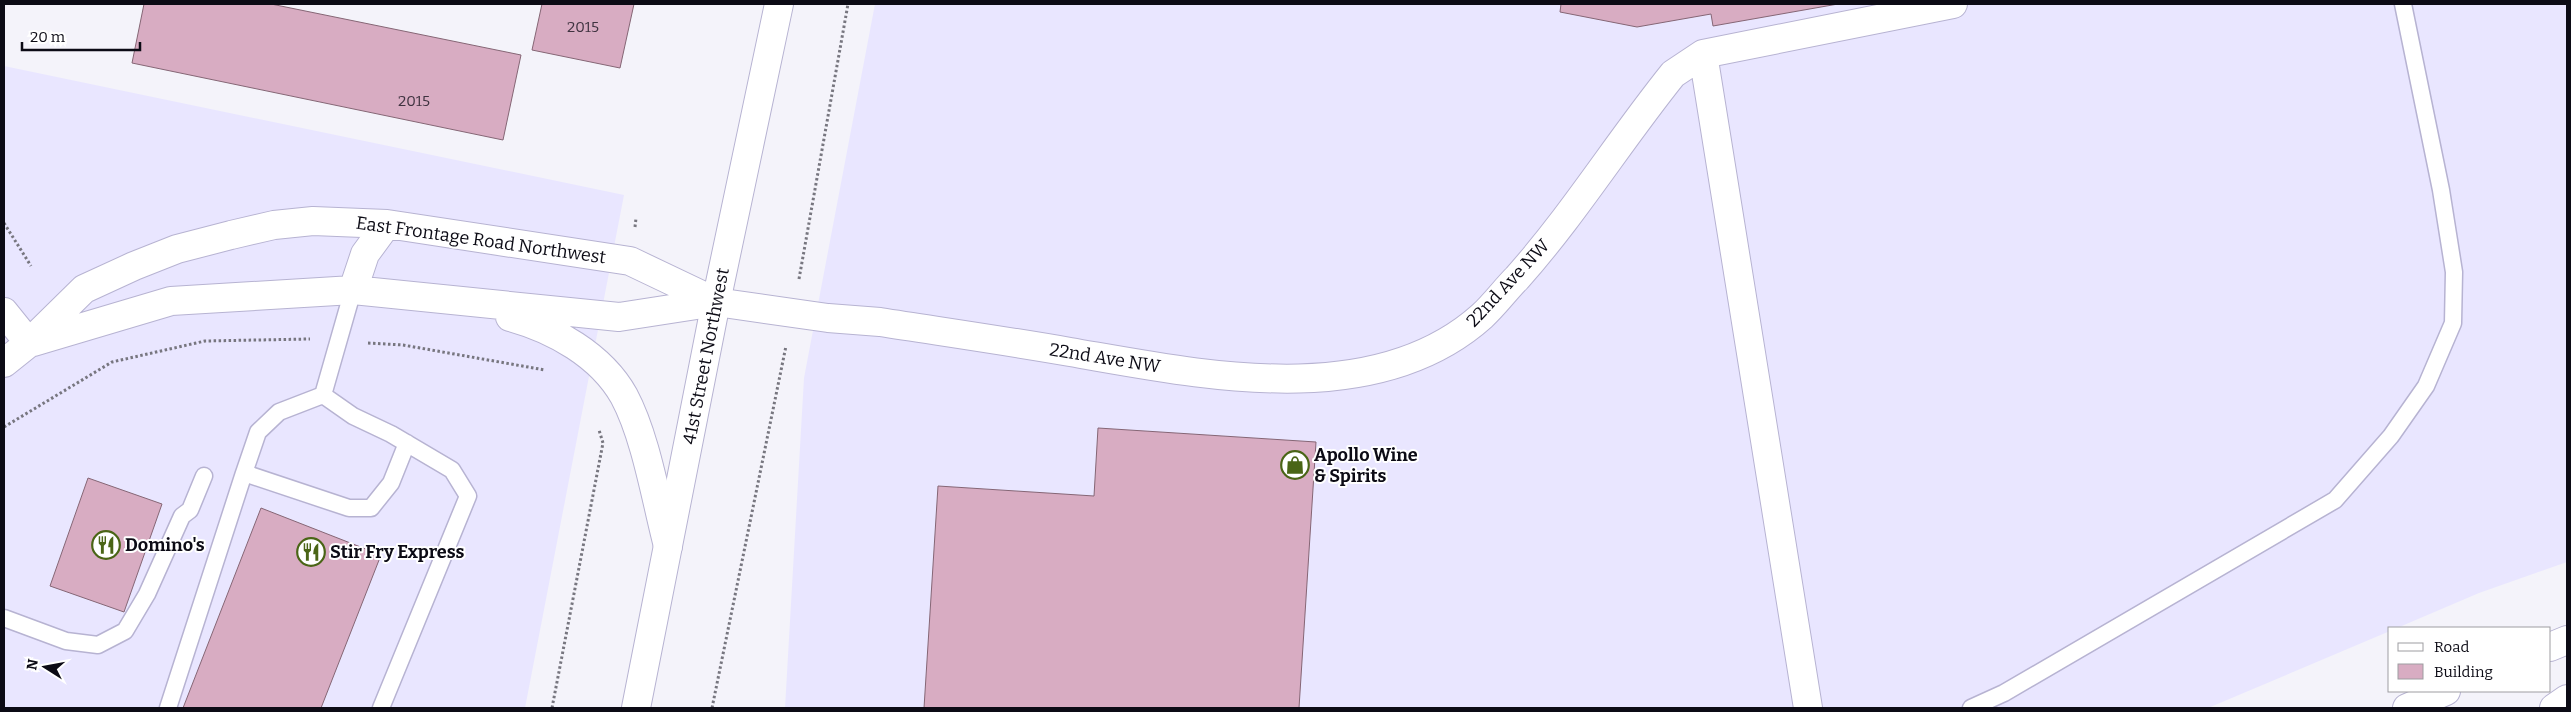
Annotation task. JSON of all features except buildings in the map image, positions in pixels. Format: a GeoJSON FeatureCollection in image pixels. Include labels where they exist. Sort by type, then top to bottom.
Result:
{"type":"FeatureCollection","features":[{"type":"Feature","properties":{"kind":"main road","name":"41st Street Northwest"},"geometry":{"type":"LineString","coordinates":[[636,708],[716,302],[779,4]]}},
{"type":"Feature","properties":{"kind":"main road","name":"22nd Ave NW"},"geometry":{"type":"LineString","coordinates":[[716,302],[793,313],[880,322],[1211,374],[1322,379],[1370,371],[1417,358],[1448,343],[1483,315],[1545,246],[1674,74],[1702,54],[1953,4]]}},
{"type":"Feature","properties":{"kind":"main road"},"geometry":{"type":"LineString","coordinates":[[1702,54],[1808,708]]}},
{"type":"Feature","properties":{"kind":"main road","name":"East Frontage Road Northwest"},"geometry":{"type":"LineString","coordinates":[[4,363],[29,343],[84,289],[177,249],[274,225],[313,220],[388,224],[630,261],[716,302]]}},
{"type":"Feature","properties":{"kind":"main road"},"geometry":{"type":"LineString","coordinates":[[353,290],[365,254],[388,224]]}},
{"type":"Feature","properties":{"kind":"main road","name":"East Frontage Road Northwest"},"geometry":{"type":"LineString","coordinates":[[29,343],[171,301],[353,290],[446,300]]}},
{"type":"Feature","properties":{"kind":"main road"},"geometry":{"type":"LineString","coordinates":[[446,300],[619,317],[716,302]]}},
{"type":"Feature","properties":{"kind":"main road"},"geometry":{"type":"LineString","coordinates":[[446,300],[537,324],[572,343],[604,371],[623,396],[640,437],[668,546]]}},
{"type":"Feature","properties":{"kind":"main road"},"geometry":{"type":"LineString","coordinates":[[4,312],[29,343]]}},
{"type":"Feature","properties":{"kind":"main road"},"geometry":{"type":"LineString","coordinates":[[2551,647],[2567,640]]}},
{"type":"Feature","properties":{"kind":"main road"},"geometry":{"type":"LineString","coordinates":[[2407,708],[2444,692]]}},
{"type":"Feature","properties":{"kind":"main road"},"geometry":{"type":"LineString","coordinates":[[2554,708],[2567,699]]}},
{"type":"Feature","properties":{"kind":"lane"},"geometry":{"type":"LineString","coordinates":[[1971,708],[2004,693],[2335,500],[2391,436],[2426,386],[2453,323],[2454,272],[2441,190],[2403,4]]}},
{"type":"Feature","properties":{"kind":"lane"},"geometry":{"type":"LineString","coordinates":[[323,395],[340,341],[353,290]]}},
{"type":"Feature","properties":{"kind":"lane"},"geometry":{"type":"LineString","coordinates":[[323,395],[353,416],[407,443],[452,470],[468,496],[381,708]]}},
{"type":"Feature","properties":{"kind":"lane"},"geometry":{"type":"LineString","coordinates":[[168,708],[258,432],[280,412],[323,395]]}},
{"type":"Feature","properties":{"kind":"lane"},"geometry":{"type":"LineString","coordinates":[[244,473],[349,508],[371,508],[391,483],[407,443]]}},
{"type":"Feature","properties":{"kind":"lane"},"geometry":{"type":"LineString","coordinates":[[4,618],[66,641],[98,645],[124,631],[147,594],[182,516],[190,510],[204,476]]}},
{"type":"Feature","properties":{"kind":"path"},"geometry":{"type":"LineString","coordinates":[[712,708],[793,313],[848,4]]}},
{"type":"Feature","properties":{"kind":"path"},"geometry":{"type":"LineString","coordinates":[[4,223],[31,266]]}},
{"type":"Feature","properties":{"kind":"path"},"geometry":{"type":"LineString","coordinates":[[4,427],[112,362],[205,341],[302,339],[403,345],[551,371]]}},
{"type":"Feature","properties":{"kind":"path"},"geometry":{"type":"LineString","coordinates":[[552,708],[603,443],[598,426]]}},
{"type":"Feature","properties":{"kind":"shaded area"},"geometry":{"type":"Polygon","coordinates":[[[875,4],[2567,4],[2567,562],[2479,593],[2399,627],[2388,627],[2388,632],[2208,708],[785,708],[804,378],[875,4]]]}},
{"type":"Feature","properties":{"kind":"shaded area"},"geometry":{"type":"Polygon","coordinates":[[[4,66],[624,195],[525,708],[4,708],[4,66]]]}},
{"type":"Feature","properties":{"kind":"place","name":"Apollo Wine & Spirits"},"geometry":{"type":"Point","coordinates":[1295,465]}},
{"type":"Feature","properties":{"kind":"place","name":"Domino's"},"geometry":{"type":"Point","coordinates":[106,545]}},
{"type":"Feature","properties":{"kind":"place","name":"Stir Fry Express"},"geometry":{"type":"Point","coordinates":[311,552]}}]}
